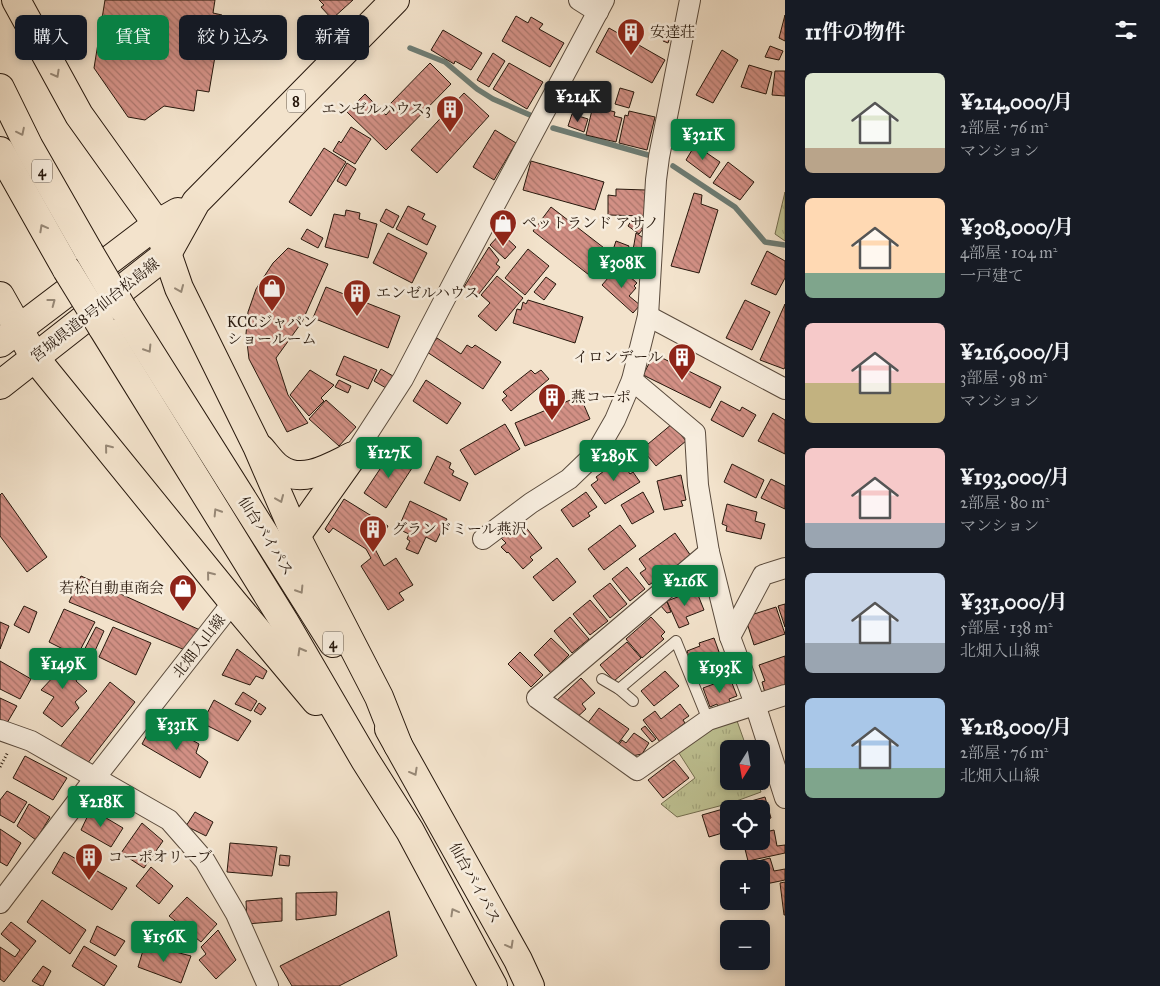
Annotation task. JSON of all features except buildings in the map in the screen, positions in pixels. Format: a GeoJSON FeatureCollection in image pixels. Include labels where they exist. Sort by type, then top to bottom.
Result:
{"type":"FeatureCollection","features":[{"type":"Feature","properties":{"kind":"main road"},"geometry":{"type":"LineString","coordinates":[[16,0],[78,115],[157,224],[179,288],[257,446],[296,536],[379,697],[398,745]]}},
{"type":"Feature","properties":{"kind":"main road","name":"宮城県道8号仙台松島線"},"geometry":{"type":"LineString","coordinates":[[0,385],[167,254],[196,202],[395,0]]}},
{"type":"Feature","properties":{"kind":"main road","name":"仙台バイパス"},"geometry":{"type":"LineString","coordinates":[[0,88],[29,148],[122,308],[398,745],[518,960],[530,986]]}},
{"type":"Feature","properties":{"kind":"main road","name":"仙台バイパス"},"geometry":{"type":"LineString","coordinates":[[0,151],[67,270],[284,621],[365,760],[410,831],[493,986]]}},
{"type":"Feature","properties":{"kind":"main road","name":"宮城県道8号仙台松島線"},"geometry":{"type":"LineString","coordinates":[[9,336],[157,224],[196,202]]}},
{"type":"Feature","properties":{"kind":"main road"},"geometry":{"type":"LineString","coordinates":[[0,296],[9,336],[35,358],[233,602],[365,760]]}},
{"type":"Feature","properties":{"kind":"main road"},"geometry":{"type":"LineString","coordinates":[[257,446],[280,469],[302,476],[318,472],[353,456]]}},
{"type":"Feature","properties":{"kind":"main road"},"geometry":{"type":"LineString","coordinates":[[296,536],[353,456]]}},
{"type":"Feature","properties":{"kind":"street"},"geometry":{"type":"LineString","coordinates":[[353,456],[404,379],[601,6],[579,0]]}},
{"type":"Feature","properties":{"kind":"street"},"geometry":{"type":"LineString","coordinates":[[483,539],[531,503],[569,479],[596,452],[615,420],[632,380],[648,316],[659,157],[690,0]]}},
{"type":"Feature","properties":{"kind":"street"},"geometry":{"type":"LineString","coordinates":[[648,316],[785,389]]}},
{"type":"Feature","properties":{"kind":"street"},"geometry":{"type":"LineString","coordinates":[[632,380],[695,433],[698,485],[710,552],[730,636],[755,704],[785,798]]}},
{"type":"Feature","properties":{"kind":"street"},"geometry":{"type":"LineString","coordinates":[[710,552],[537,698],[637,770],[708,720],[785,695]]}},
{"type":"Feature","properties":{"kind":"street"},"geometry":{"type":"LineString","coordinates":[[730,636],[763,576],[785,568]]}},
{"type":"Feature","properties":{"kind":"street","name":"北畑入山線"},"geometry":{"type":"LineString","coordinates":[[0,903],[233,602]]}},
{"type":"Feature","properties":{"kind":"street"},"geometry":{"type":"LineString","coordinates":[[0,730],[31,741],[169,820],[205,861],[236,914],[268,986]]}},
{"type":"Feature","properties":{"kind":"lane"},"geometry":{"type":"LineString","coordinates":[[619,689],[676,641],[708,720]]}},
{"type":"Feature","properties":{"kind":"lane"},"geometry":{"type":"LineString","coordinates":[[602,679],[619,689],[633,701]]}},
{"type":"Feature","properties":{"kind":"green space"},"geometry":{"type":"Polygon","coordinates":[[[785,192],[785,241],[775,234],[785,192]]]}},
{"type":"Feature","properties":{"kind":"green space"},"geometry":{"type":"Polygon","coordinates":[[[736,718],[744,740],[720,740],[720,790],[760,790],[761,792],[739,800],[720,800],[720,806],[677,817],[661,804],[695,778],[677,750],[703,733],[736,718]]]}},
{"type":"Feature","properties":{"kind":"waterway"},"geometry":{"type":"LineString","coordinates":[[410,48],[445,62],[477,89],[493,99],[530,115]]}},
{"type":"Feature","properties":{"kind":"waterway"},"geometry":{"type":"LineString","coordinates":[[553,128],[648,155]]}},
{"type":"Feature","properties":{"kind":"waterway"},"geometry":{"type":"LineString","coordinates":[[673,166],[735,207],[765,242],[785,245]]}},
{"type":"Feature","properties":{"kind":"place","name":"安達荘"},"geometry":{"type":"Point","coordinates":[631,56]}},
{"type":"Feature","properties":{"kind":"place","name":"エンゼルハウス3"},"geometry":{"type":"Point","coordinates":[450,133]}},
{"type":"Feature","properties":{"kind":"place","name":"ペットランド アサノ"},"geometry":{"type":"Point","coordinates":[503,247]}},
{"type":"Feature","properties":{"kind":"place","name":"KCCジャパン ショールーム"},"geometry":{"type":"Point","coordinates":[272,312]}},
{"type":"Feature","properties":{"kind":"place","name":"エンゼルハウス"},"geometry":{"type":"Point","coordinates":[357,317]}},
{"type":"Feature","properties":{"kind":"place","name":"イロンデール"},"geometry":{"type":"Point","coordinates":[682,381]}},
{"type":"Feature","properties":{"kind":"place","name":"燕コーポ"},"geometry":{"type":"Point","coordinates":[552,421]}},
{"type":"Feature","properties":{"kind":"place","name":"グランドミール燕沢"},"geometry":{"type":"Point","coordinates":[373,553]}},
{"type":"Feature","properties":{"kind":"place","name":"若松自動車商会"},"geometry":{"type":"Point","coordinates":[183,612]}},
{"type":"Feature","properties":{"kind":"place","name":"コーポオリーブ"},"geometry":{"type":"Point","coordinates":[89,881]}}]}
